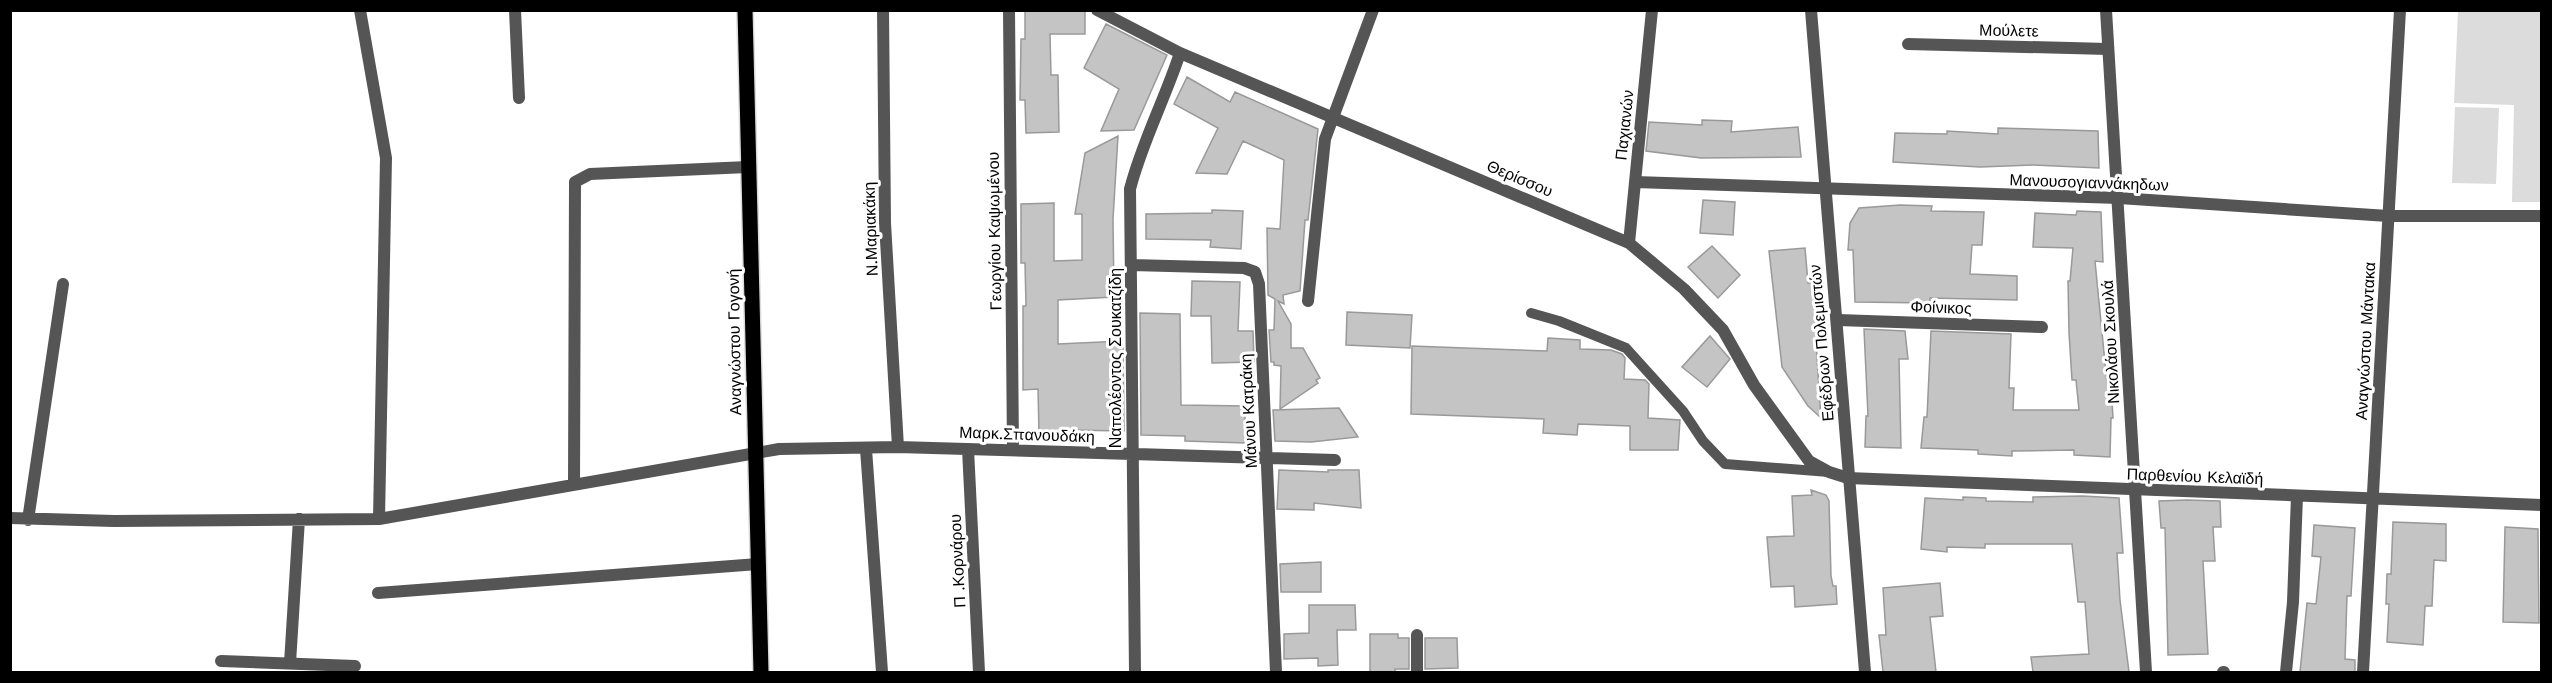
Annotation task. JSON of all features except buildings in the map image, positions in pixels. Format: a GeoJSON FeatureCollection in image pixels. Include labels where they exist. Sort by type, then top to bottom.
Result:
{"type":"FeatureCollection","features":[{"type":"Feature","properties":{"kind":"main road","name":"Αναγνώστου Γογονή"},"geometry":{"type":"LineString","coordinates":[[745,10],[761,672]]}},
{"type":"Feature","properties":{"kind":"street"},"geometry":{"type":"LineString","coordinates":[[360,10],[386,158],[379,519]]}},
{"type":"Feature","properties":{"kind":"street"},"geometry":{"type":"LineString","coordinates":[[515,10],[519,98]]}},
{"type":"Feature","properties":{"kind":"street","name":"Ν.Μαριακάκη"},"geometry":{"type":"LineString","coordinates":[[883,10],[885,223],[898,447]]}},
{"type":"Feature","properties":{"kind":"street","name":"Γεωργίου Καψωμένου"},"geometry":{"type":"LineString","coordinates":[[1009,10],[1013,450]]}},
{"type":"Feature","properties":{"kind":"street","name":"Θερίσσου"},"geometry":{"type":"LineString","coordinates":[[1097,10],[1180,53],[1629,243],[1684,289],[1723,330],[1754,385],[1809,461],[1829,472],[1848,478]]}},
{"type":"Feature","properties":{"kind":"street"},"geometry":{"type":"LineString","coordinates":[[1308,301],[1325,139],[1373,10]]}},
{"type":"Feature","properties":{"kind":"street","name":"Παχιανών"},"geometry":{"type":"LineString","coordinates":[[1629,243],[1652,10]]}},
{"type":"Feature","properties":{"kind":"street","name":"Εφέδρων Πολεμιστών"},"geometry":{"type":"LineString","coordinates":[[1810,10],[1824,189],[1838,320],[1848,478],[1865,672]]}},
{"type":"Feature","properties":{"kind":"street","name":"Νικολάου Σκουλά"},"geometry":{"type":"LineString","coordinates":[[2106,10],[2146,672]]}},
{"type":"Feature","properties":{"kind":"street","name":"Αναγνώστου Μάντακα"},"geometry":{"type":"LineString","coordinates":[[2363,672],[2400,10]]}},
{"type":"Feature","properties":{"kind":"street","name":"Μούλετε"},"geometry":{"type":"LineString","coordinates":[[1908,44],[2108,49]]}},
{"type":"Feature","properties":{"kind":"street","name":"Ναπολέοντος Σουκατζίδη"},"geometry":{"type":"LineString","coordinates":[[1135,672],[1130,189],[1137,161],[1168,90],[1180,53]]}},
{"type":"Feature","properties":{"kind":"street"},"geometry":{"type":"LineString","coordinates":[[574,485],[575,182],[590,174],[748,167]]}},
{"type":"Feature","properties":{"kind":"street","name":"Μανουσογιαννάκηδων"},"geometry":{"type":"LineString","coordinates":[[1635,182],[2119,198],[2388,216],[2541,216]]}},
{"type":"Feature","properties":{"kind":"street","name":"Μάνου Κατράκη"},"geometry":{"type":"LineString","coordinates":[[1132,265],[1244,268],[1255,272],[1259,284],[1276,672]]}},
{"type":"Feature","properties":{"kind":"street"},"geometry":{"type":"LineString","coordinates":[[28,520],[63,284]]}},
{"type":"Feature","properties":{"kind":"street","name":"Φοίνικος"},"geometry":{"type":"LineString","coordinates":[[1838,320],[2042,327]]}},
{"type":"Feature","properties":{"kind":"street","name":"Μαρκ.Σπανουδάκη"},"geometry":{"type":"LineString","coordinates":[[10,518],[28,520],[379,519],[779,449],[898,447],[1267,460],[1335,460]]}},
{"type":"Feature","properties":{"kind":"street"},"geometry":{"type":"LineString","coordinates":[[866,449],[882,672]]}},
{"type":"Feature","properties":{"kind":"street","name":"Π .Κορνάρου"},"geometry":{"type":"LineString","coordinates":[[968,449],[979,672]]}},
{"type":"Feature","properties":{"kind":"street","name":"Παρθενίου Κελαϊδή"},"geometry":{"type":"LineString","coordinates":[[1848,478],[2541,505]]}},
{"type":"Feature","properties":{"kind":"street"},"geometry":{"type":"LineString","coordinates":[[2286,672],[2293,602],[2297,496]]}},
{"type":"Feature","properties":{"kind":"street"},"geometry":{"type":"LineString","coordinates":[[290,663],[298,519]]}},
{"type":"Feature","properties":{"kind":"street"},"geometry":{"type":"LineString","coordinates":[[378,592],[758,564]]}},
{"type":"Feature","properties":{"kind":"street"},"geometry":{"type":"LineString","coordinates":[[1417,635],[1417,672]]}},
{"type":"Feature","properties":{"kind":"street"},"geometry":{"type":"LineString","coordinates":[[221,661],[355,666]]}},
{"type":"Feature","properties":{"kind":"lane"},"geometry":{"type":"LineString","coordinates":[[1531,313],[1559,321],[1626,348],[1683,411],[1704,441],[1725,464],[1829,472]]}},
{"type":"Feature","properties":{"kind":"shaded area"},"geometry":{"type":"Polygon","coordinates":[[[2458,11],[2541,11],[2541,202],[2512,202],[2514,105],[2454,103],[2458,11]]]}},
{"type":"Feature","properties":{"kind":"shaded area"},"geometry":{"type":"Polygon","coordinates":[[[2455,107],[2499,108],[2496,184],[2452,183],[2455,107]]]}}]}
